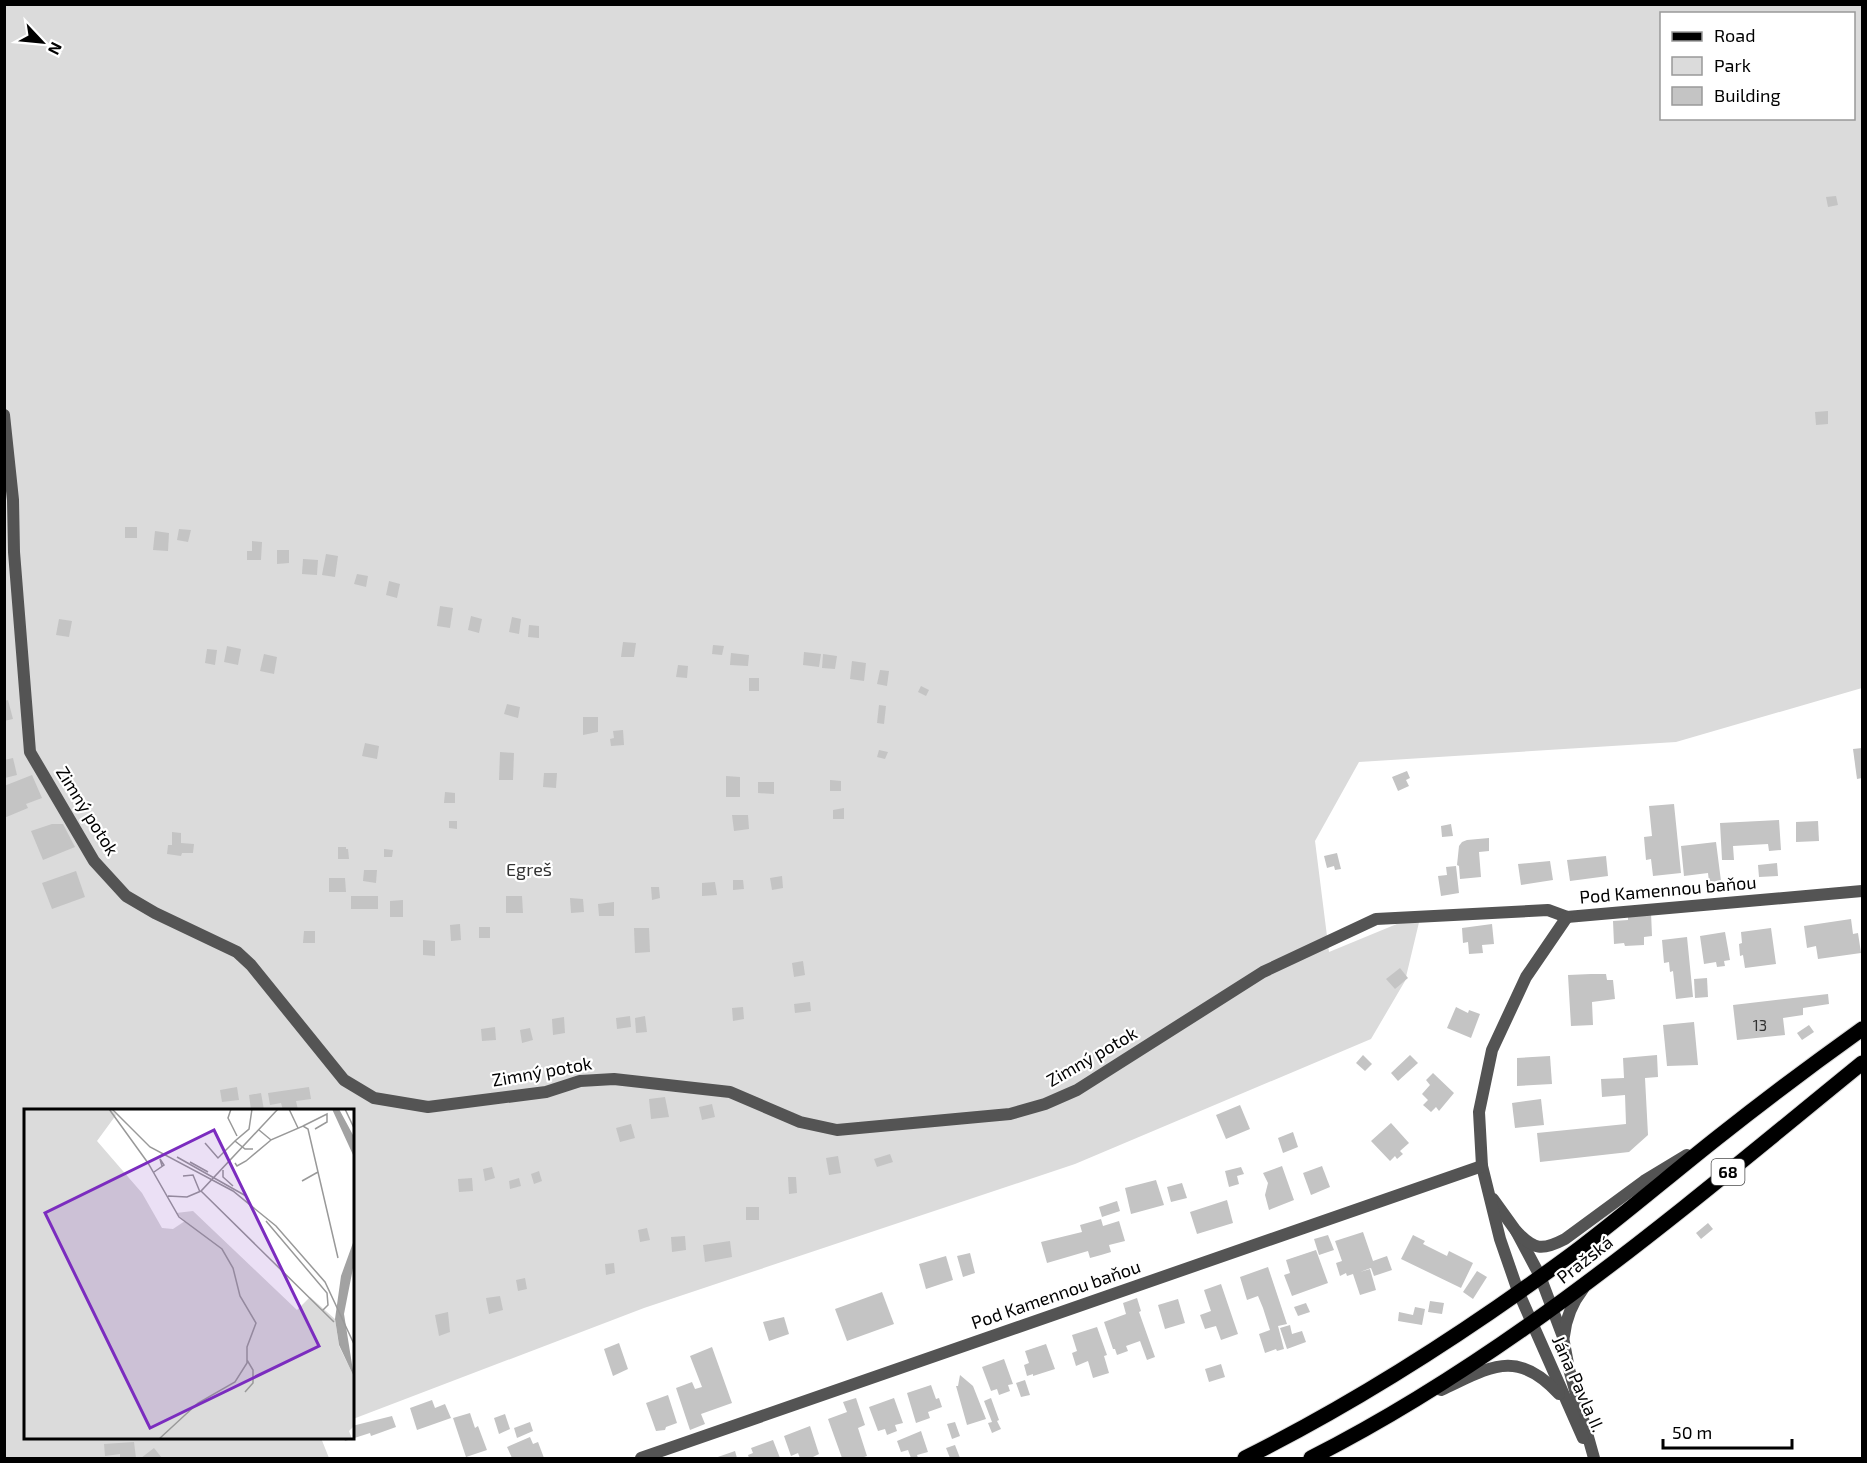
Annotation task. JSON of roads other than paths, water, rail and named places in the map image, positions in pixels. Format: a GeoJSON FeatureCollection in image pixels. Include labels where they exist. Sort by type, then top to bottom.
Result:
{"type":"FeatureCollection","features":[{"type":"Feature","properties":{"kind":"main road","name":"Pražská"},"geometry":{"type":"LineString","coordinates":[[1245,1458],[1296,1433],[1376,1385],[1540,1276],[1803,1071],[1863,1029]]}},
{"type":"Feature","properties":{"kind":"main road","name":"Pražská"},"geometry":{"type":"LineString","coordinates":[[1311,1458],[1410,1404],[1554,1309],[1863,1063]]}},
{"type":"Feature","properties":{"kind":"street","name":"Zimný potok"},"geometry":{"type":"LineString","coordinates":[[4,416],[13,500],[14,552],[30,752],[94,861],[126,896],[155,913],[237,952],[251,965],[344,1080],[374,1098],[428,1107],[546,1092],[580,1081],[614,1079],[730,1092],[800,1122],[837,1130],[1010,1114],[1045,1104],[1077,1090],[1263,972],[1376,919],[1548,910],[1567,917]]}},
{"type":"Feature","properties":{"kind":"street","name":"Pod Kamennou baňou"},"geometry":{"type":"LineString","coordinates":[[1518,1291],[1500,1239],[1482,1166],[1479,1112],[1492,1050],[1526,977],[1567,917],[1863,891]]}},
{"type":"Feature","properties":{"kind":"street","name":"Pražská"},"geometry":{"type":"LineString","coordinates":[[1516,1231],[1536,1246],[1546,1248],[1554,1245],[1644,1181],[1719,1136]]}},
{"type":"Feature","properties":{"kind":"street","name":"Pod Kamennou baňou"},"geometry":{"type":"LineString","coordinates":[[641,1458],[1482,1166]]}},
{"type":"Feature","properties":{"kind":"street","name":"Pod Kamennou baňou"},"geometry":{"type":"LineString","coordinates":[[1489,1194],[1516,1231],[1540,1276],[1554,1309]]}},
{"type":"Feature","properties":{"kind":"street"},"geometry":{"type":"LineString","coordinates":[[1563,1337],[1574,1301],[1591,1279]]}},
{"type":"Feature","properties":{"kind":"street","name":"Jána Pavla II."},"geometry":{"type":"LineString","coordinates":[[1518,1291],[1593,1458]]}},
{"type":"Feature","properties":{"kind":"street","name":"Jána Pavla II."},"geometry":{"type":"LineString","coordinates":[[1554,1309],[1593,1458]]}},
{"type":"Feature","properties":{"kind":"street"},"geometry":{"type":"LineString","coordinates":[[1410,1404],[1491,1367],[1507,1365],[1536,1373],[1550,1383],[1565,1400]]}},
{"type":"Feature","properties":{"kind":"park label","name":"Egreš"},"geometry":{"type":"Point","coordinates":[529,870]}}]}
